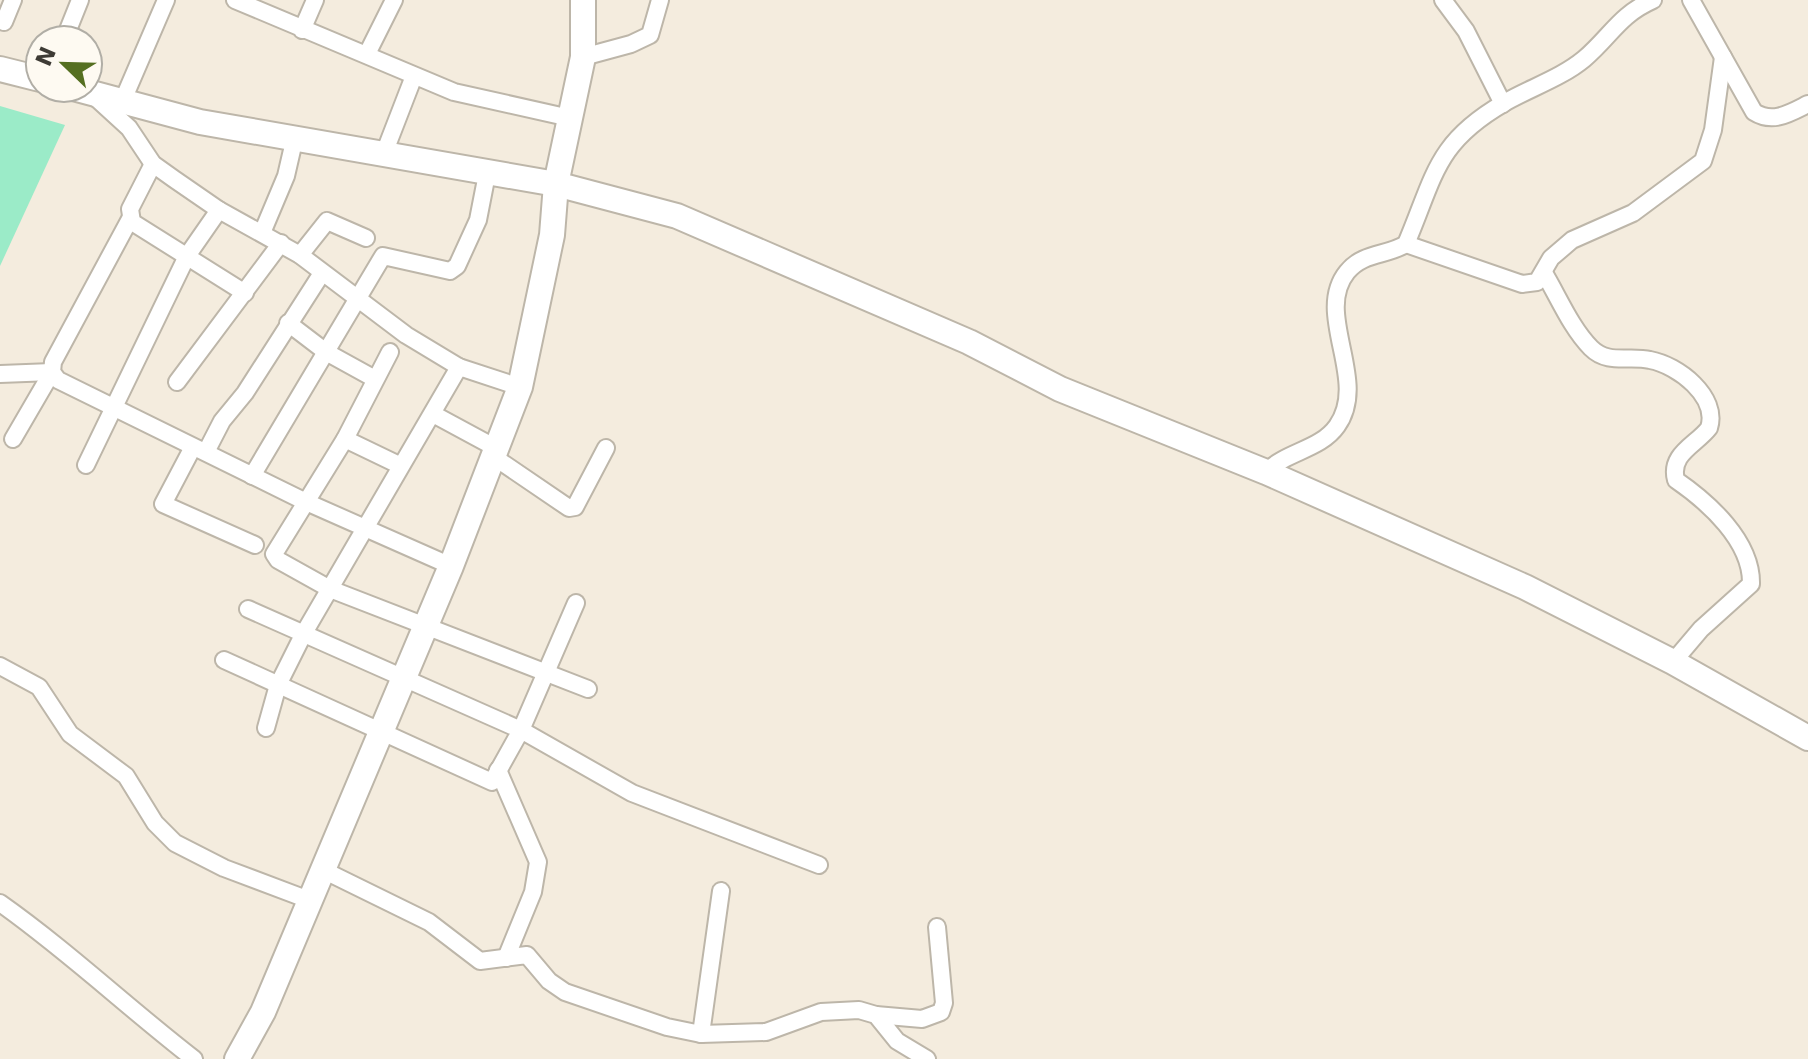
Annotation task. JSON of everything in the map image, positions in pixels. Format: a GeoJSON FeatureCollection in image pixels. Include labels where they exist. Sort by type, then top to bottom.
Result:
{"type":"FeatureCollection","features":[{"type":"Feature","properties":{"kind":"street"},"geometry":{"type":"LineString","coordinates":[[4,22],[13,0]]}},
{"type":"Feature","properties":{"kind":"street"},"geometry":{"type":"LineString","coordinates":[[70,24],[80,0]]}},
{"type":"Feature","properties":{"kind":"street"},"geometry":{"type":"LineString","coordinates":[[123,100],[166,0]]}},
{"type":"Feature","properties":{"kind":"street"},"geometry":{"type":"LineString","coordinates":[[235,0],[454,92],[570,118]]}},
{"type":"Feature","properties":{"kind":"street"},"geometry":{"type":"LineString","coordinates":[[302,30],[315,0]]}},
{"type":"Feature","properties":{"kind":"street"},"geometry":{"type":"LineString","coordinates":[[367,54],[394,0]]}},
{"type":"Feature","properties":{"kind":"street"},"geometry":{"type":"LineString","coordinates":[[237,1059],[263,1012],[401,679],[427,624],[520,387],[552,235],[556,184],[583,57],[583,0]]}},
{"type":"Feature","properties":{"kind":"street"},"geometry":{"type":"LineString","coordinates":[[583,57],[631,44],[650,35],[660,0]]}},
{"type":"Feature","properties":{"kind":"street"},"geometry":{"type":"LineString","coordinates":[[1443,0],[1466,31],[1503,104]]}},
{"type":"Feature","properties":{"kind":"street"},"geometry":{"type":"LineString","coordinates":[[1406,244],[1435,169],[1454,140],[1503,104],[1583,60],[1618,21],[1653,0]]}},
{"type":"Feature","properties":{"kind":"street"},"geometry":{"type":"LineString","coordinates":[[1691,0],[1754,112],[1762,117],[1782,117],[1808,104]]}},
{"type":"Feature","properties":{"kind":"street"},"geometry":{"type":"LineString","coordinates":[[1266,472],[1294,451],[1323,441],[1337,426],[1348,403],[1336,312],[1338,290],[1346,273],[1367,256],[1406,244],[1522,284],[1537,282],[1551,258],[1572,240],[1633,213],[1703,161],[1713,130],[1723,57]]}},
{"type":"Feature","properties":{"kind":"street"},"geometry":{"type":"LineString","coordinates":[[0,69],[24,75]]}},
{"type":"Feature","properties":{"kind":"street"},"geometry":{"type":"LineString","coordinates":[[385,151],[414,76]]}},
{"type":"Feature","properties":{"kind":"street"},"geometry":{"type":"LineString","coordinates":[[104,96],[200,122],[385,151],[487,174],[556,184],[677,216],[756,247],[1012,362],[1060,389],[1266,472],[1525,587],[1673,662],[1808,738]]}},
{"type":"Feature","properties":{"kind":"street"},"geometry":{"type":"LineString","coordinates":[[99,104],[129,128],[153,164],[219,210],[300,255],[406,335],[459,367],[520,387]]}},
{"type":"Feature","properties":{"kind":"street"},"geometry":{"type":"LineString","coordinates":[[262,233],[286,176],[295,137]]}},
{"type":"Feature","properties":{"kind":"street"},"geometry":{"type":"LineString","coordinates":[[13,439],[52,372],[53,362],[130,219],[130,209],[153,164]]}},
{"type":"Feature","properties":{"kind":"street"},"geometry":{"type":"LineString","coordinates":[[252,476],[383,256],[446,270],[457,266],[478,220],[487,174]]}},
{"type":"Feature","properties":{"kind":"street"},"geometry":{"type":"LineString","coordinates":[[86,465],[187,256],[219,210]]}},
{"type":"Feature","properties":{"kind":"street"},"geometry":{"type":"LineString","coordinates":[[130,219],[245,293]]}},
{"type":"Feature","properties":{"kind":"street"},"geometry":{"type":"LineString","coordinates":[[300,255],[327,221],[366,238]]}},
{"type":"Feature","properties":{"kind":"street"},"geometry":{"type":"LineString","coordinates":[[177,382],[281,243]]}},
{"type":"Feature","properties":{"kind":"street"},"geometry":{"type":"LineString","coordinates":[[255,545],[163,504],[199,450],[245,393],[322,273]]}},
{"type":"Feature","properties":{"kind":"street"},"geometry":{"type":"LineString","coordinates":[[1544,273],[1592,349],[1607,358],[1653,360],[1702,392],[1711,407],[1709,428],[1682,452],[1675,462],[1674,473],[1676,480],[1719,514],[1743,554],[1751,584],[1701,629],[1673,662]]}},
{"type":"Feature","properties":{"kind":"street"},"geometry":{"type":"LineString","coordinates":[[288,323],[326,352],[375,379]]}},
{"type":"Feature","properties":{"kind":"street"},"geometry":{"type":"LineString","coordinates":[[390,352],[345,439],[274,554],[278,560],[330,589],[427,624],[588,689]]}},
{"type":"Feature","properties":{"kind":"street"},"geometry":{"type":"LineString","coordinates":[[266,728],[278,685],[304,633],[399,465],[459,367]]}},
{"type":"Feature","properties":{"kind":"street"},"geometry":{"type":"LineString","coordinates":[[0,374],[52,372]]}},
{"type":"Feature","properties":{"kind":"street"},"geometry":{"type":"LineString","coordinates":[[52,372],[58,380],[113,410],[304,501],[451,566]]}},
{"type":"Feature","properties":{"kind":"street"},"geometry":{"type":"LineString","coordinates":[[433,414],[495,452],[569,508],[575,507],[606,448]]}},
{"type":"Feature","properties":{"kind":"street"},"geometry":{"type":"LineString","coordinates":[[345,439],[399,465]]}},
{"type":"Feature","properties":{"kind":"street"},"geometry":{"type":"LineString","coordinates":[[224,660],[492,782],[521,730],[576,603]]}},
{"type":"Feature","properties":{"kind":"street"},"geometry":{"type":"LineString","coordinates":[[248,609],[521,730],[632,793],[819,865]]}},
{"type":"Feature","properties":{"kind":"street"},"geometry":{"type":"LineString","coordinates":[[0,666],[39,687],[70,734],[133,784],[155,823],[175,843],[224,868],[309,900]]}},
{"type":"Feature","properties":{"kind":"street"},"geometry":{"type":"LineString","coordinates":[[498,770],[538,862],[533,892],[506,958]]}},
{"type":"Feature","properties":{"kind":"street"},"geometry":{"type":"LineString","coordinates":[[321,869],[432,924],[480,961],[527,955],[549,981],[574,997],[667,1027],[701,1034],[766,1032],[798,1018],[843,1009],[922,1019],[941,1012],[944,1003],[937,927]]}},
{"type":"Feature","properties":{"kind":"street"},"geometry":{"type":"LineString","coordinates":[[701,1034],[721,891]]}},
{"type":"Feature","properties":{"kind":"street"},"geometry":{"type":"LineString","coordinates":[[0,903],[50,938],[145,1022],[194,1059]]}},
{"type":"Feature","properties":{"kind":"street"},"geometry":{"type":"LineString","coordinates":[[876,1015],[897,1041],[927,1059]]}},
{"type":"Feature","properties":{"kind":"green space"},"geometry":{"type":"Polygon","coordinates":[[[0,106],[65,125],[0,266],[0,106]]]}}]}
